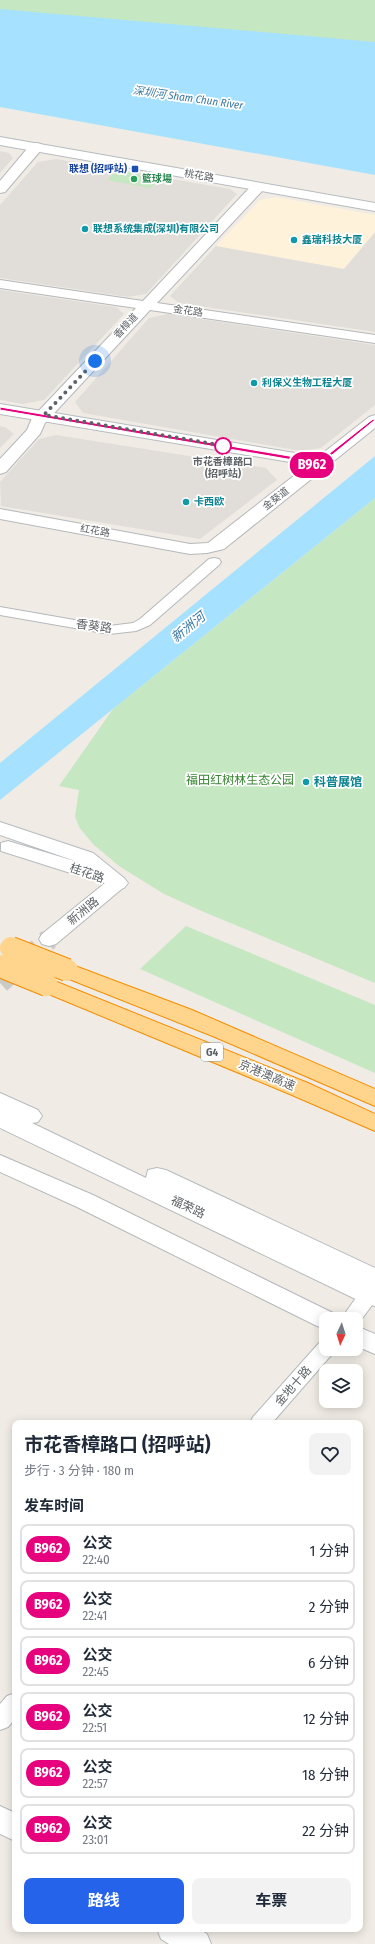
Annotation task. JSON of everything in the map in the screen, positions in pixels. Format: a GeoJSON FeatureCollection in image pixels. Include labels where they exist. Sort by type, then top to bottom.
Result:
{"type":"FeatureCollection","features":[{"type":"Feature","properties":{"kind":"highway","name":"京港澳高速"},"geometry":{"type":"LineString","coordinates":[[6,946],[276,1053],[375,1098]]}},
{"type":"Feature","properties":{"kind":"highway","name":"京港澳高速"},"geometry":{"type":"LineString","coordinates":[[0,966],[293,1086],[375,1123]]}},
{"type":"Feature","properties":{"kind":"main road","name":"桃花路"},"geometry":{"type":"LineString","coordinates":[[0,141],[375,207]]}},
{"type":"Feature","properties":{"kind":"main road"},"geometry":{"type":"LineString","coordinates":[[0,409],[292,465],[316,467]]}},
{"type":"Feature","properties":{"kind":"main road"},"geometry":{"type":"LineString","coordinates":[[0,416],[41,418]]}},
{"type":"Feature","properties":{"kind":"main road","name":"桂花路"},"geometry":{"type":"LineString","coordinates":[[0,828],[22,845],[117,883]]}},
{"type":"Feature","properties":{"kind":"main road","name":"福荣路"},"geometry":{"type":"LineString","coordinates":[[0,1101],[374,1289]]}},
{"type":"Feature","properties":{"kind":"main road","name":"福荣路"},"geometry":{"type":"LineString","coordinates":[[0,1118],[374,1289]]}},
{"type":"Feature","properties":{"kind":"street"},"geometry":{"type":"LineString","coordinates":[[0,189],[36,147]]}},
{"type":"Feature","properties":{"kind":"street","name":"香樟道"},"geometry":{"type":"LineString","coordinates":[[0,469],[34,431],[41,418],[258,187]]}},
{"type":"Feature","properties":{"kind":"street","name":"金花路"},"geometry":{"type":"LineString","coordinates":[[0,284],[375,339]]}},
{"type":"Feature","properties":{"kind":"street","name":"金葵道"},"geometry":{"type":"LineString","coordinates":[[190,549],[202,550],[218,545],[375,420]]}},
{"type":"Feature","properties":{"kind":"street","name":"红花路"},"geometry":{"type":"LineString","coordinates":[[0,514],[190,549]]}},
{"type":"Feature","properties":{"kind":"street","name":"香葵路"},"geometry":{"type":"LineString","coordinates":[[0,611],[109,630],[136,627],[145,622],[214,562]]}},
{"type":"Feature","properties":{"kind":"street","name":"新洲路"},"geometry":{"type":"LineString","coordinates":[[49,939],[117,883]]}},
{"type":"Feature","properties":{"kind":"street"},"geometry":{"type":"LineString","coordinates":[[0,1163],[85,1201],[319,1317]]}},
{"type":"Feature","properties":{"kind":"street"},"geometry":{"type":"LineString","coordinates":[[356,1312],[374,1289]]}},
{"type":"Feature","properties":{"kind":"street"},"geometry":{"type":"LineString","coordinates":[[363,1339],[375,1345]]}},
{"type":"Feature","properties":{"kind":"street","name":"金地十路"},"geometry":{"type":"LineString","coordinates":[[263,1420],[319,1356]]}},
{"type":"Feature","properties":{"kind":"street"},"geometry":{"type":"LineString","coordinates":[[0,1720],[12,1706]]}},
{"type":"Feature","properties":{"kind":"street"},"geometry":{"type":"LineString","coordinates":[[0,1819],[12,1826]]}},
{"type":"Feature","properties":{"kind":"street"},"geometry":{"type":"LineString","coordinates":[[177,1932],[196,1944]]}},
{"type":"Feature","properties":{"kind":"shaded area"},"geometry":{"type":"Polygon","coordinates":[[[0,151],[9,153],[13,158],[0,173],[0,151]]]}},
{"type":"Feature","properties":{"kind":"shaded area"},"geometry":{"type":"Polygon","coordinates":[[[56,159],[230,189],[237,194],[146,294],[128,297],[0,278],[0,205],[38,162],[56,159]]]}},
{"type":"Feature","properties":{"kind":"shaded area"},"geometry":{"type":"Polygon","coordinates":[[[276,197],[375,215],[375,232],[344,269],[216,246],[260,200],[276,197]]]}},
{"type":"Feature","properties":{"kind":"shaded area"},"geometry":{"type":"Polygon","coordinates":[[[375,232],[375,332],[179,303],[170,296],[216,246],[344,269],[375,232]]]}},
{"type":"Feature","properties":{"kind":"shaded area"},"geometry":{"type":"Polygon","coordinates":[[[0,290],[116,307],[124,314],[44,400],[23,404],[0,400],[0,290]]]}},
{"type":"Feature","properties":{"kind":"shaded area"},"geometry":{"type":"Polygon","coordinates":[[[168,314],[375,345],[375,405],[321,448],[301,451],[83,413],[75,402],[149,318],[168,314]]]}},
{"type":"Feature","properties":{"kind":"shaded area"},"geometry":{"type":"Polygon","coordinates":[[[0,426],[5,427],[14,434],[0,448],[0,426]]]}},
{"type":"Feature","properties":{"kind":"shaded area"},"geometry":{"type":"Polygon","coordinates":[[[56,435],[266,468],[277,480],[200,539],[1,506],[0,482],[39,439],[56,435]]]}},
{"type":"Feature","properties":{"kind":"green space"},"geometry":{"type":"Polygon","coordinates":[[[0,0],[375,0],[375,65],[0,31],[0,0]]]}},
{"type":"Feature","properties":{"kind":"green space","name":"籃球場"},"geometry":{"type":"Polygon","coordinates":[[[118,170],[161,178],[150,188],[107,180],[118,170]]]}},
{"type":"Feature","properties":{"kind":"green space","name":"福田红树林生态公园"},"geometry":{"type":"Polygon","coordinates":[[[375,498],[375,983],[164,894],[119,866],[93,844],[79,827],[75,816],[79,790],[59,786],[113,709],[375,498]]]}},
{"type":"Feature","properties":{"kind":"green space"},"geometry":{"type":"Polygon","coordinates":[[[186,926],[375,1005],[375,1073],[140,969],[186,926]]]}},
{"type":"Feature","properties":{"kind":"water","name":"深圳河 Sham Chun River"},"geometry":{"type":"Polygon","coordinates":[[[0,9],[375,42],[375,175],[0,107],[0,9]]]}},
{"type":"Feature","properties":{"kind":"water","name":"新洲河"},"geometry":{"type":"Polygon","coordinates":[[[375,456],[375,498],[0,800],[0,763],[375,456]]]}},
{"type":"Feature","properties":{"kind":"tunnel"},"geometry":{"type":"LineString","coordinates":[[0,983],[49,939]]}},
{"type":"Feature","properties":{"kind":"bus line","name":"B962"},"geometry":{"type":"LineString","coordinates":[[0,409],[76,420],[301,459],[316,467],[375,420]]}},
{"type":"Feature","properties":{"kind":"place","name":"联想 (招呼站)"},"geometry":{"type":"Point","coordinates":[135,169]}},
{"type":"Feature","properties":{"kind":"place","name":"籃球場"},"geometry":{"type":"Point","coordinates":[134,179]}},
{"type":"Feature","properties":{"kind":"place","name":"联想系统集成(深圳)有限公司"},"geometry":{"type":"Point","coordinates":[85,229]}},
{"type":"Feature","properties":{"kind":"place","name":"鑫瑞科技大厦"},"geometry":{"type":"Point","coordinates":[294,240]}},
{"type":"Feature","properties":{"kind":"place","name":"利保义生物工程大厦"},"geometry":{"type":"Point","coordinates":[254,383]}},
{"type":"Feature","properties":{"kind":"place","name":"市花香樟路口 (招呼站)"},"geometry":{"type":"Point","coordinates":[223,446]}},
{"type":"Feature","properties":{"kind":"place","name":"卡西欧"},"geometry":{"type":"Point","coordinates":[186,502]}},
{"type":"Feature","properties":{"kind":"place","name":"科普展馆"},"geometry":{"type":"Point","coordinates":[306,782]}},
{"type":"Feature","properties":{"kind":"route"},"geometry":{"type":"LineString","coordinates":[[95,361],[44,415],[226,446],[223,446]]}}]}
